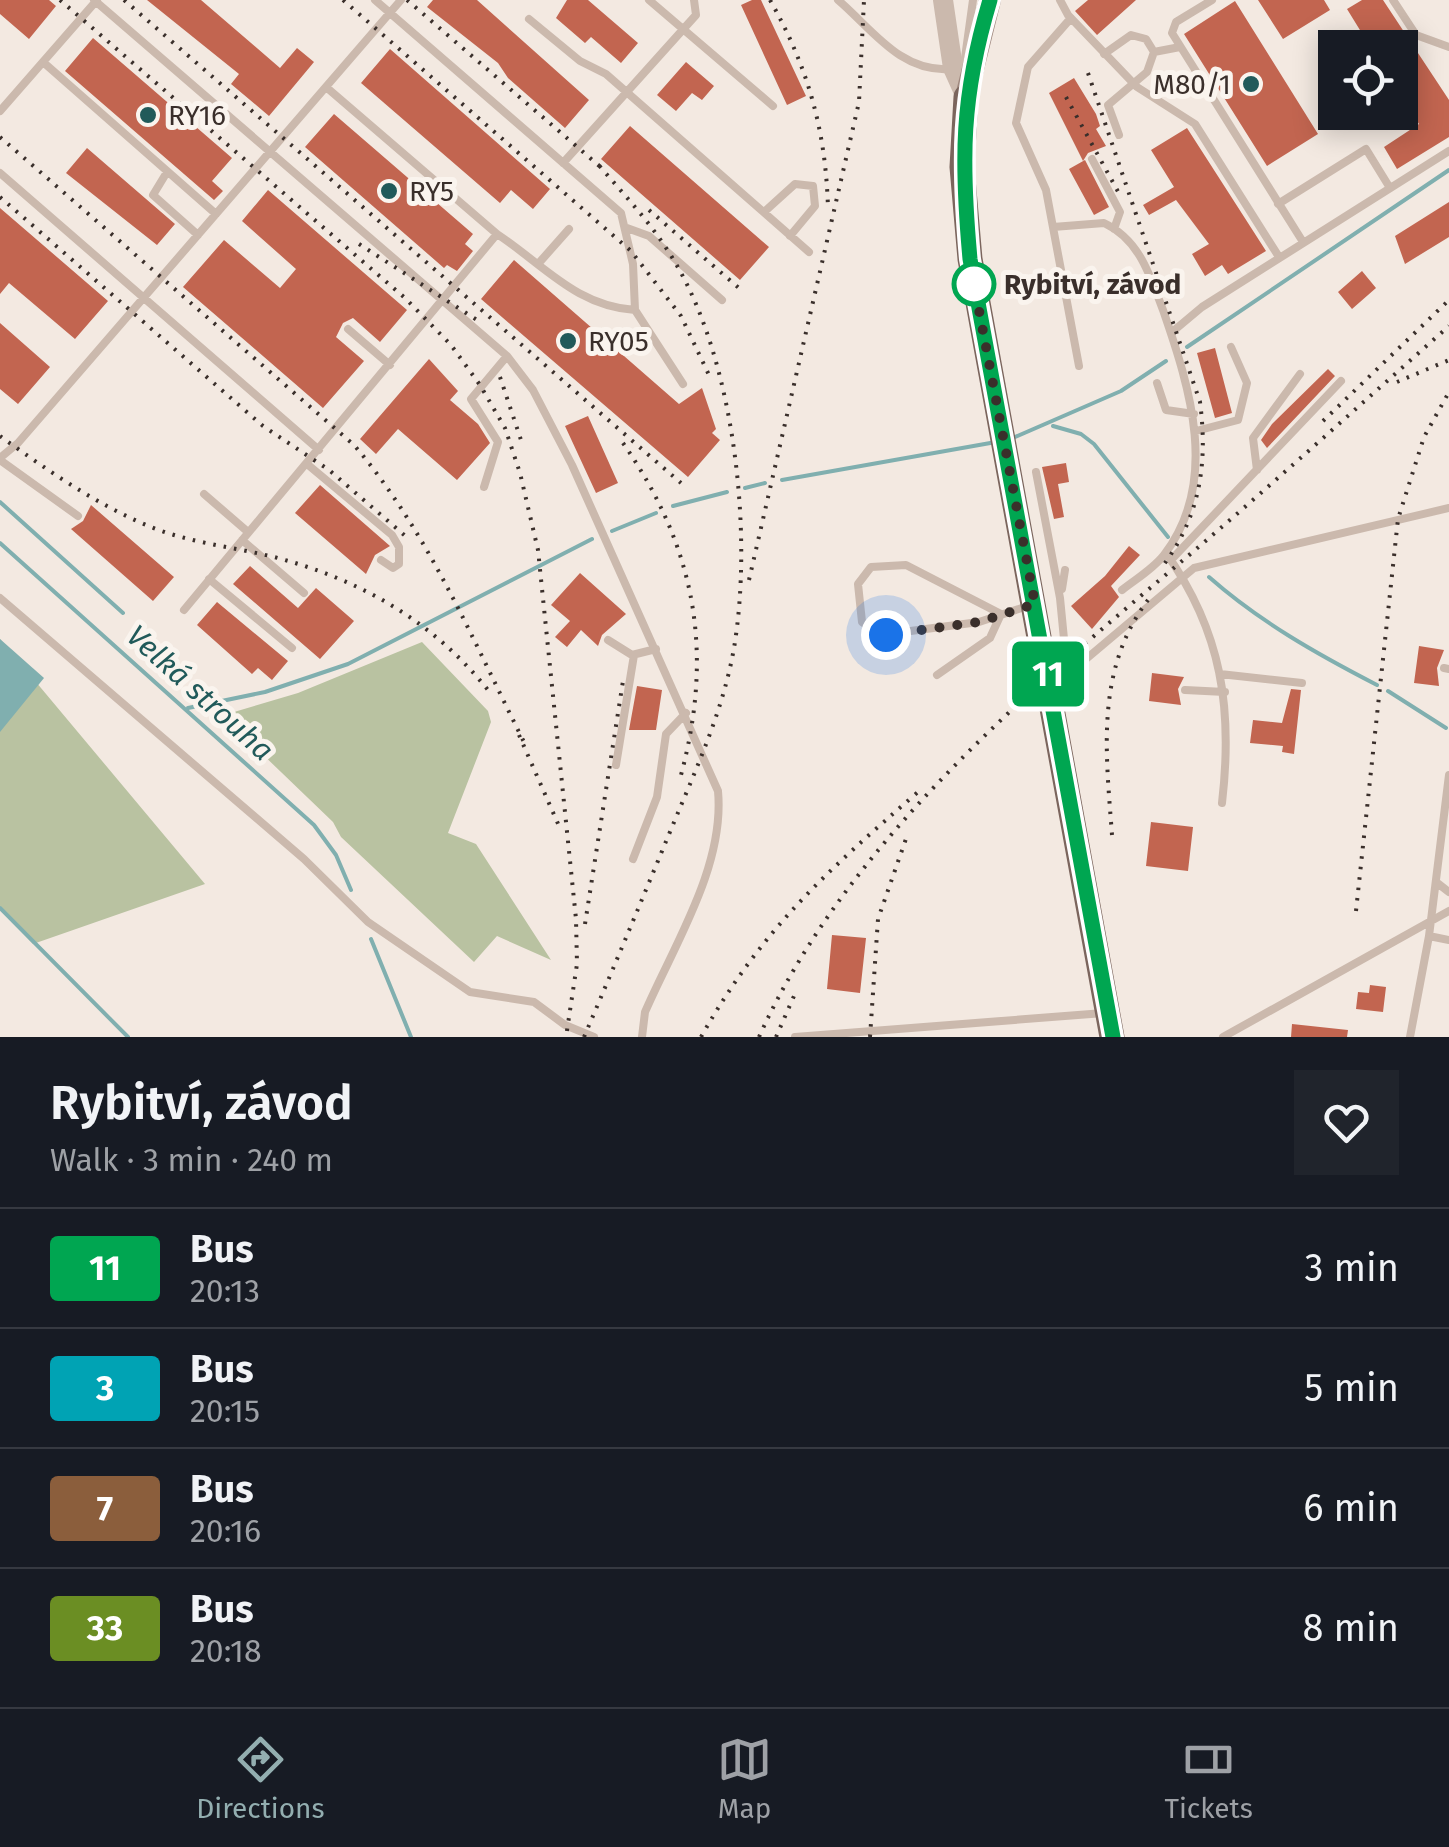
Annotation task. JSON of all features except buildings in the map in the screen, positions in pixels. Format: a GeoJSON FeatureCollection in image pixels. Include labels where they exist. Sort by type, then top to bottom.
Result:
{"type":"FeatureCollection","features":[{"type":"Feature","properties":{"kind":"main road"},"geometry":{"type":"LineString","coordinates":[[990,0],[966,98],[962,167],[970,259],[1010,465],[1048,601],[1044,655],[1110,1025]]}},
{"type":"Feature","properties":{"kind":"street"},"geometry":{"type":"LineString","coordinates":[[943,0],[954,68],[966,98]]}},
{"type":"Feature","properties":{"kind":"lane"},"geometry":{"type":"LineString","coordinates":[[0,111],[96,0],[507,356],[548,415],[715,780],[718,824],[707,867],[645,1012],[642,1037]]}},
{"type":"Feature","properties":{"kind":"lane"},"geometry":{"type":"LineString","coordinates":[[375,0],[621,213],[627,228],[635,310],[684,384]]}},
{"type":"Feature","properties":{"kind":"lane"},"geometry":{"type":"LineString","coordinates":[[78,516],[0,459],[401,0]]}},
{"type":"Feature","properties":{"kind":"lane"},"geometry":{"type":"LineString","coordinates":[[649,0],[773,106]]}},
{"type":"Feature","properties":{"kind":"lane"},"geometry":{"type":"LineString","coordinates":[[563,162],[683,30],[698,11],[694,0]]}},
{"type":"Feature","properties":{"kind":"lane"},"geometry":{"type":"LineString","coordinates":[[838,0],[911,63],[931,70],[954,68]]}},
{"type":"Feature","properties":{"kind":"lane"},"geometry":{"type":"LineString","coordinates":[[966,98],[964,42],[973,0]]}},
{"type":"Feature","properties":{"kind":"lane"},"geometry":{"type":"LineString","coordinates":[[1060,0],[1070,18],[1135,84],[1195,124],[1279,257]]}},
{"type":"Feature","properties":{"kind":"lane"},"geometry":{"type":"LineString","coordinates":[[1212,0],[1173,25],[1172,33],[1303,242]]}},
{"type":"Feature","properties":{"kind":"lane"},"geometry":{"type":"LineString","coordinates":[[1393,0],[1416,35],[1449,47]]}},
{"type":"Feature","properties":{"kind":"lane"},"geometry":{"type":"LineString","coordinates":[[1070,18],[1028,66],[1016,123],[1044,184],[1079,366]]}},
{"type":"Feature","properties":{"kind":"lane"},"geometry":{"type":"LineString","coordinates":[[529,19],[626,92],[809,252]]}},
{"type":"Feature","properties":{"kind":"lane"},"geometry":{"type":"LineString","coordinates":[[1104,54],[1131,34],[1146,39],[1154,52],[1151,68],[1108,105],[1119,135]]}},
{"type":"Feature","properties":{"kind":"lane"},"geometry":{"type":"LineString","coordinates":[[1154,52],[1180,47]]}},
{"type":"Feature","properties":{"kind":"lane"},"geometry":{"type":"LineString","coordinates":[[42,62],[216,214]]}},
{"type":"Feature","properties":{"kind":"lane"},"geometry":{"type":"LineString","coordinates":[[326,87],[497,234],[583,298],[635,310]]}},
{"type":"Feature","properties":{"kind":"lane"},"geometry":{"type":"LineString","coordinates":[[1278,204],[1366,149],[1390,188]]}},
{"type":"Feature","properties":{"kind":"lane"},"geometry":{"type":"LineString","coordinates":[[1171,333],[1279,257],[1449,150]]}},
{"type":"Feature","properties":{"kind":"lane"},"geometry":{"type":"LineString","coordinates":[[1092,159],[1120,212],[1114,229]]}},
{"type":"Feature","properties":{"kind":"lane"},"geometry":{"type":"LineString","coordinates":[[0,172],[319,450]]}},
{"type":"Feature","properties":{"kind":"lane"},"geometry":{"type":"LineString","coordinates":[[167,172],[153,195],[198,235]]}},
{"type":"Feature","properties":{"kind":"lane"},"geometry":{"type":"LineString","coordinates":[[764,212],[794,184],[813,186],[815,206],[790,236]]}},
{"type":"Feature","properties":{"kind":"lane"},"geometry":{"type":"LineString","coordinates":[[1054,228],[1097,222],[1114,229],[1142,257],[1171,333],[1196,431],[1190,494],[1168,557]]}},
{"type":"Feature","properties":{"kind":"lane"},"geometry":{"type":"LineString","coordinates":[[627,228],[648,236],[722,300]]}},
{"type":"Feature","properties":{"kind":"lane"},"geometry":{"type":"LineString","coordinates":[[538,264],[569,229]]}},
{"type":"Feature","properties":{"kind":"lane"},"geometry":{"type":"LineString","coordinates":[[184,610],[497,234]]}},
{"type":"Feature","properties":{"kind":"lane"},"geometry":{"type":"LineString","coordinates":[[348,329],[390,364]]}},
{"type":"Feature","properties":{"kind":"lane"},"geometry":{"type":"LineString","coordinates":[[1196,431],[1238,420],[1247,383],[1230,347]]}},
{"type":"Feature","properties":{"kind":"lane"},"geometry":{"type":"LineString","coordinates":[[484,487],[498,442],[472,399],[507,356]]}},
{"type":"Feature","properties":{"kind":"lane"},"geometry":{"type":"LineString","coordinates":[[1258,470],[1254,438],[1300,374]]}},
{"type":"Feature","properties":{"kind":"lane"},"geometry":{"type":"LineString","coordinates":[[1122,590],[1168,557],[1342,381]]}},
{"type":"Feature","properties":{"kind":"lane"},"geometry":{"type":"LineString","coordinates":[[1157,383],[1166,410],[1194,414]]}},
{"type":"Feature","properties":{"kind":"lane"},"geometry":{"type":"LineString","coordinates":[[307,464],[392,535],[400,548],[399,564],[393,568],[381,560]]}},
{"type":"Feature","properties":{"kind":"lane"},"geometry":{"type":"LineString","coordinates":[[1036,472],[1048,601]]}},
{"type":"Feature","properties":{"kind":"lane"},"geometry":{"type":"LineString","coordinates":[[204,494],[304,593]]}},
{"type":"Feature","properties":{"kind":"lane"},"geometry":{"type":"LineString","coordinates":[[1050,688],[1132,624],[1182,577],[1222,560],[1449,508]]}},
{"type":"Feature","properties":{"kind":"lane"},"geometry":{"type":"LineString","coordinates":[[1168,557],[1182,577],[1225,692],[1227,752],[1222,803]]}},
{"type":"Feature","properties":{"kind":"lane"},"geometry":{"type":"LineString","coordinates":[[1001,614],[899,563],[871,567],[858,584],[862,622],[880,635],[969,624],[1048,601],[1065,570]]}},
{"type":"Feature","properties":{"kind":"lane"},"geometry":{"type":"LineString","coordinates":[[209,579],[292,648]]}},
{"type":"Feature","properties":{"kind":"lane"},"geometry":{"type":"LineString","coordinates":[[0,598],[294,851],[368,922],[470,992],[534,1002],[564,1025],[594,1037]]}},
{"type":"Feature","properties":{"kind":"lane"},"geometry":{"type":"LineString","coordinates":[[937,675],[990,638],[1001,614]]}},
{"type":"Feature","properties":{"kind":"lane"},"geometry":{"type":"LineString","coordinates":[[608,640],[634,656],[656,649]]}},
{"type":"Feature","properties":{"kind":"lane"},"geometry":{"type":"LineString","coordinates":[[616,765],[634,656]]}},
{"type":"Feature","properties":{"kind":"lane"},"geometry":{"type":"LineString","coordinates":[[1220,674],[1302,684]]}},
{"type":"Feature","properties":{"kind":"lane"},"geometry":{"type":"LineString","coordinates":[[1186,690],[1225,692]]}},
{"type":"Feature","properties":{"kind":"lane"},"geometry":{"type":"LineString","coordinates":[[634,859],[657,797],[666,734],[674,721],[686,713]]}},
{"type":"Feature","properties":{"kind":"lane"},"geometry":{"type":"LineString","coordinates":[[1410,1037],[1430,936],[1449,775]]}},
{"type":"Feature","properties":{"kind":"lane"},"geometry":{"type":"LineString","coordinates":[[1436,882],[1449,892]]}},
{"type":"Feature","properties":{"kind":"lane"},"geometry":{"type":"LineString","coordinates":[[1223,1037],[1449,910]]}},
{"type":"Feature","properties":{"kind":"lane"},"geometry":{"type":"LineString","coordinates":[[1430,936],[1449,940]]}},
{"type":"Feature","properties":{"kind":"lane"},"geometry":{"type":"LineString","coordinates":[[795,1037],[1110,1025]]}},
{"type":"Feature","properties":{"kind":"green space"},"geometry":{"type":"Polygon","coordinates":[[[0,639],[205,884],[33,944],[0,910],[0,639]]]}},
{"type":"Feature","properties":{"kind":"green space"},"geometry":{"type":"Polygon","coordinates":[[[422,642],[488,711],[491,722],[448,833],[476,844],[551,960],[497,936],[474,962],[341,837],[333,822],[230,723],[234,712],[298,693],[422,642]]]}},
{"type":"Feature","properties":{"kind":"water"},"geometry":{"type":"Polygon","coordinates":[[[0,639],[44,678],[0,732],[0,639]]]}},
{"type":"Feature","properties":{"kind":"waterway"},"geometry":{"type":"LineString","coordinates":[[1187,347],[1449,170]]}},
{"type":"Feature","properties":{"kind":"waterway"},"geometry":{"type":"LineString","coordinates":[[1015,437],[1121,391],[1166,361]]}},
{"type":"Feature","properties":{"kind":"waterway"},"geometry":{"type":"LineString","coordinates":[[1053,426],[1081,434],[1094,444],[1168,537]]}},
{"type":"Feature","properties":{"kind":"waterway"},"geometry":{"type":"LineString","coordinates":[[782,480],[996,442]]}},
{"type":"Feature","properties":{"kind":"waterway"},"geometry":{"type":"LineString","coordinates":[[745,488],[765,483]]}},
{"type":"Feature","properties":{"kind":"waterway"},"geometry":{"type":"LineString","coordinates":[[673,506],[727,492]]}},
{"type":"Feature","properties":{"kind":"waterway"},"geometry":{"type":"LineString","coordinates":[[0,502],[123,613]]}},
{"type":"Feature","properties":{"kind":"waterway"},"geometry":{"type":"LineString","coordinates":[[612,531],[656,513]]}},
{"type":"Feature","properties":{"kind":"waterway"},"geometry":{"type":"LineString","coordinates":[[188,708],[265,692],[348,664],[592,539]]}},
{"type":"Feature","properties":{"kind":"waterway","name":"Velká strouha"},"geometry":{"type":"LineString","coordinates":[[0,543],[314,825],[336,855],[351,890]]}},
{"type":"Feature","properties":{"kind":"waterway"},"geometry":{"type":"LineString","coordinates":[[1209,577],[1290,636],[1377,685]]}},
{"type":"Feature","properties":{"kind":"waterway"},"geometry":{"type":"LineString","coordinates":[[1388,691],[1446,728]]}},
{"type":"Feature","properties":{"kind":"waterway"},"geometry":{"type":"LineString","coordinates":[[0,908],[128,1037]]}},
{"type":"Feature","properties":{"kind":"waterway","name":"Velká strouha"},"geometry":{"type":"LineString","coordinates":[[371,939],[411,1037]]}},
{"type":"Feature","properties":{"kind":"railway"},"geometry":{"type":"LineString","coordinates":[[60,0],[405,298],[451,345],[505,428],[538,550],[576,919],[577,964],[566,1037]]}},
{"type":"Feature","properties":{"kind":"railway"},"geometry":{"type":"LineString","coordinates":[[124,0],[681,483]]}},
{"type":"Feature","properties":{"kind":"railway"},"geometry":{"type":"LineString","coordinates":[[343,0],[631,251],[681,316],[709,375]]}},
{"type":"Feature","properties":{"kind":"railway"},"geometry":{"type":"LineString","coordinates":[[407,0],[604,170]]}},
{"type":"Feature","properties":{"kind":"railway"},"geometry":{"type":"LineString","coordinates":[[770,0],[795,50],[812,100],[823,153],[828,209]]}},
{"type":"Feature","properties":{"kind":"railway"},"geometry":{"type":"LineString","coordinates":[[749,580],[859,102],[864,0]]}},
{"type":"Feature","properties":{"kind":"railway"},"geometry":{"type":"LineString","coordinates":[[1088,73],[1200,402],[1203,447],[1198,489],[1185,529],[1162,567]]}},
{"type":"Feature","properties":{"kind":"railway"},"geometry":{"type":"LineString","coordinates":[[1066,97],[1121,197]]}},
{"type":"Feature","properties":{"kind":"railway"},"geometry":{"type":"LineString","coordinates":[[0,137],[354,445],[427,551],[525,744]]}},
{"type":"Feature","properties":{"kind":"railway"},"geometry":{"type":"LineString","coordinates":[[584,1037],[716,717],[734,648],[741,554],[734,451],[713,350],[676,264],[659,237],[597,163]]}},
{"type":"Feature","properties":{"kind":"railway"},"geometry":{"type":"LineString","coordinates":[[0,197],[263,426],[329,470],[410,540]]}},
{"type":"Feature","properties":{"kind":"railway"},"geometry":{"type":"LineString","coordinates":[[649,210],[740,289]]}},
{"type":"Feature","properties":{"kind":"railway"},"geometry":{"type":"LineString","coordinates":[[359,244],[477,320]]}},
{"type":"Feature","properties":{"kind":"railway"},"geometry":{"type":"LineString","coordinates":[[1323,421],[1449,300]]}},
{"type":"Feature","properties":{"kind":"railway"},"geometry":{"type":"LineString","coordinates":[[759,1037],[796,966],[841,899],[946,774],[1066,661],[1449,326]]}},
{"type":"Feature","properties":{"kind":"railway"},"geometry":{"type":"LineString","coordinates":[[1397,382],[1449,360]]}},
{"type":"Feature","properties":{"kind":"railway"},"geometry":{"type":"LineString","coordinates":[[500,377],[522,443]]}},
{"type":"Feature","properties":{"kind":"railway"},"geometry":{"type":"LineString","coordinates":[[1356,911],[1398,519],[1424,437],[1449,392]]}},
{"type":"Feature","properties":{"kind":"railway"},"geometry":{"type":"LineString","coordinates":[[0,436],[92,498],[151,527],[302,565],[362,589],[442,642],[488,690]]}},
{"type":"Feature","properties":{"kind":"railway"},"geometry":{"type":"LineString","coordinates":[[623,443],[668,522],[692,602],[696,686],[681,775]]}},
{"type":"Feature","properties":{"kind":"railway"},"geometry":{"type":"LineString","coordinates":[[1112,835],[1107,743],[1112,683],[1131,627],[1148,600]]}},
{"type":"Feature","properties":{"kind":"railway"},"geometry":{"type":"LineString","coordinates":[[585,924],[623,681]]}},
{"type":"Feature","properties":{"kind":"railway"},"geometry":{"type":"LineString","coordinates":[[519,735],[559,826]]}},
{"type":"Feature","properties":{"kind":"railway"},"geometry":{"type":"LineString","coordinates":[[701,1037],[772,933],[825,876],[918,792]]}},
{"type":"Feature","properties":{"kind":"railway"},"geometry":{"type":"LineString","coordinates":[[870,1037],[878,919],[908,833]]}},
{"type":"Feature","properties":{"kind":"railway"},"geometry":{"type":"LineString","coordinates":[[776,1037],[794,996]]}},
{"type":"Feature","properties":{"kind":"bus line","name":"11"},"geometry":{"type":"LineString","coordinates":[[990,0],[972,67],[962,134],[970,259],[1113,1037]]}},
{"type":"Feature","properties":{"kind":"place","name":"M80/1"},"geometry":{"type":"Point","coordinates":[1251,84]}},
{"type":"Feature","properties":{"kind":"place","name":"RY16"},"geometry":{"type":"Point","coordinates":[148,115]}},
{"type":"Feature","properties":{"kind":"place","name":"RY5"},"geometry":{"type":"Point","coordinates":[389,191]}},
{"type":"Feature","properties":{"kind":"place","name":"Rybitví, závod"},"geometry":{"type":"Point","coordinates":[974,284]}},
{"type":"Feature","properties":{"kind":"place","name":"RY05"},"geometry":{"type":"Point","coordinates":[568,341]}},
{"type":"Feature","properties":{"kind":"route"},"geometry":{"type":"LineString","coordinates":[[886,635],[979,622],[1035,604],[974,284]]}}]}
